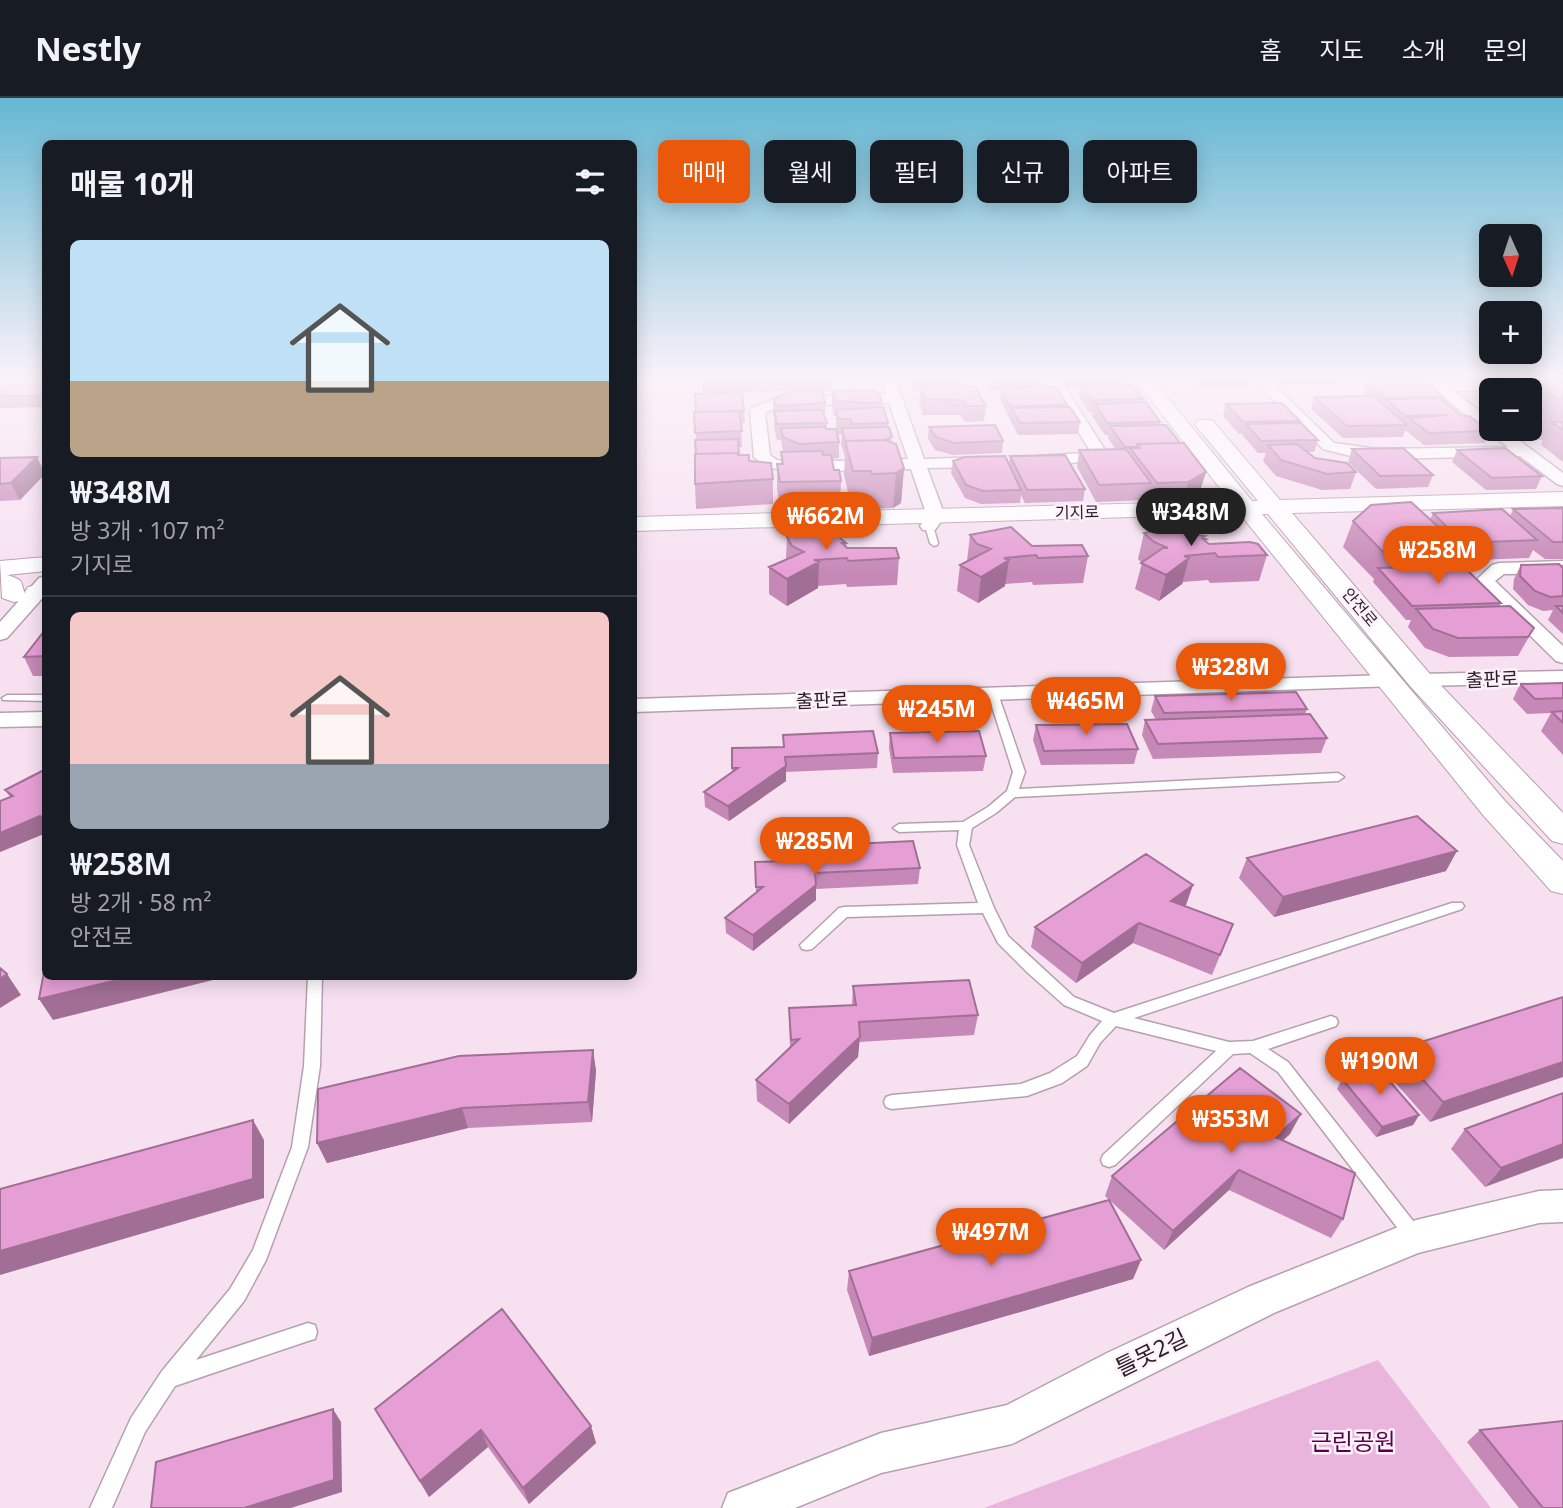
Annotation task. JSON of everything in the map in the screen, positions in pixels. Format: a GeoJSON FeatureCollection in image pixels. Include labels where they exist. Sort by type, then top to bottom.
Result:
{"type":"FeatureCollection","features":[{"type":"Feature","properties":{"kind":"street"},"geometry":{"type":"LineString","coordinates":[[760,442],[762,457],[772,464],[794,467],[995,462]]}},
{"type":"Feature","properties":{"kind":"street"},"geometry":{"type":"LineString","coordinates":[[910,442],[933,529]]}},
{"type":"Feature","properties":{"kind":"street"},"geometry":{"type":"LineString","coordinates":[[1021,461],[1088,458],[1097,450],[1092,442]]}},
{"type":"Feature","properties":{"kind":"street","name":"안전로"},"geometry":{"type":"LineString","coordinates":[[1193,442],[1273,544],[1494,808],[1563,882]]}},
{"type":"Feature","properties":{"kind":"street","name":"안전로"},"geometry":{"type":"LineString","coordinates":[[1221,442],[1420,680],[1563,833]]}},
{"type":"Feature","properties":{"kind":"street"},"geometry":{"type":"LineString","coordinates":[[1325,442],[1329,446],[1358,453],[1378,454],[1524,451]]}},
{"type":"Feature","properties":{"kind":"street"},"geometry":{"type":"LineString","coordinates":[[1512,442],[1563,481]]}},
{"type":"Feature","properties":{"kind":"street"},"geometry":{"type":"LineString","coordinates":[[1248,474],[1276,491],[1328,510],[1310,530],[1316,537],[1301,538]]}},
{"type":"Feature","properties":{"kind":"street"},"geometry":{"type":"LineString","coordinates":[[1220,477],[1220,487],[1200,503],[1201,513],[1273,544]]}},
{"type":"Feature","properties":{"kind":"street","name":"기지로"},"geometry":{"type":"LineString","coordinates":[[637,533],[933,529],[1201,513],[1563,499]]}},
{"type":"Feature","properties":{"kind":"street","name":"기지로"},"geometry":{"type":"LineString","coordinates":[[1328,510],[1563,509]]}},
{"type":"Feature","properties":{"kind":"street","name":"기지로"},"geometry":{"type":"LineString","coordinates":[[637,524],[933,529]]}},
{"type":"Feature","properties":{"kind":"street"},"geometry":{"type":"LineString","coordinates":[[1563,567],[1499,569],[1484,581],[1563,656]]}},
{"type":"Feature","properties":{"kind":"street"},"geometry":{"type":"LineString","coordinates":[[0,635],[27,573]]}},
{"type":"Feature","properties":{"kind":"street","name":"출판로"},"geometry":{"type":"LineString","coordinates":[[1420,680],[1563,677]]}},
{"type":"Feature","properties":{"kind":"street","name":"출판로"},"geometry":{"type":"LineString","coordinates":[[637,706],[1388,681]]}},
{"type":"Feature","properties":{"kind":"street"},"geometry":{"type":"LineString","coordinates":[[4,709],[42,718]]}},
{"type":"Feature","properties":{"kind":"street","name":"틀못2길"},"geometry":{"type":"LineString","coordinates":[[743,1508],[881,1453],[1012,1424],[1121,1367],[1261,1300],[1416,1237],[1539,1207],[1563,1206]]}},
{"type":"Feature","properties":{"kind":"lane"},"geometry":{"type":"LineString","coordinates":[[900,828],[966,826],[992,810],[1012,793],[1019,772],[993,694]]}},
{"type":"Feature","properties":{"kind":"lane"},"geometry":{"type":"LineString","coordinates":[[4,709],[42,699]]}},
{"type":"Feature","properties":{"kind":"lane"},"geometry":{"type":"LineString","coordinates":[[1012,793],[1338,777]]}},
{"type":"Feature","properties":{"kind":"lane"},"geometry":{"type":"LineString","coordinates":[[966,826],[963,845],[987,908],[1003,939],[1069,1001],[1113,1019],[1229,1048],[1252,1047],[1331,1022]]}},
{"type":"Feature","properties":{"kind":"lane"},"geometry":{"type":"LineString","coordinates":[[892,1102],[1021,1091],[1056,1078],[1082,1061],[1095,1039],[1113,1019],[1457,906]]}},
{"type":"Feature","properties":{"kind":"lane"},"geometry":{"type":"LineString","coordinates":[[807,945],[844,912],[987,908]]}},
{"type":"Feature","properties":{"kind":"lane"},"geometry":{"type":"LineString","coordinates":[[101,1508],[138,1425],[169,1378],[243,1285],[260,1254],[300,1147],[312,1066],[315,980]]}},
{"type":"Feature","properties":{"kind":"lane"},"geometry":{"type":"LineString","coordinates":[[1252,1047],[1283,1068],[1416,1237]]}},
{"type":"Feature","properties":{"kind":"lane"},"geometry":{"type":"LineString","coordinates":[[1109,1160],[1229,1048]]}},
{"type":"Feature","properties":{"kind":"lane"},"geometry":{"type":"LineString","coordinates":[[169,1378],[308,1332]]}},
{"type":"Feature","properties":{"kind":"green space","name":"근린공원"},"geometry":{"type":"Polygon","coordinates":[[[1378,1360],[1491,1508],[984,1508],[1378,1360]]]}},
{"type":"Feature","properties":{"kind":"building"},"geometry":{"type":"Polygon","coordinates":[[[695,442],[738,442],[739,455],[696,454],[695,442]]]}},
{"type":"Feature","properties":{"kind":"building"},"geometry":{"type":"Polygon","coordinates":[[[794,442],[839,442],[799,444],[794,442]]]}},
{"type":"Feature","properties":{"kind":"building"},"geometry":{"type":"Polygon","coordinates":[[[845,442],[896,444],[904,468],[896,473],[872,474],[871,471],[853,471],[845,442]]]}},
{"type":"Feature","properties":{"kind":"building"},"geometry":{"type":"Polygon","coordinates":[[[1121,442],[1180,443],[1137,444],[1136,447],[1125,447],[1121,442]]]}},
{"type":"Feature","properties":{"kind":"building"},"geometry":{"type":"Polygon","coordinates":[[[1184,443],[1206,472],[1188,482],[1157,483],[1130,448],[1140,448],[1137,444],[1184,443]]]}},
{"type":"Feature","properties":{"kind":"building"},"geometry":{"type":"Polygon","coordinates":[[[1297,444],[1315,458],[1347,463],[1356,472],[1327,474],[1281,460],[1268,445],[1297,444]]]}},
{"type":"Feature","properties":{"kind":"building"},"geometry":{"type":"Polygon","coordinates":[[[1403,448],[1433,475],[1380,476],[1352,449],[1403,448]]]}},
{"type":"Feature","properties":{"kind":"building"},"geometry":{"type":"Polygon","coordinates":[[[1505,448],[1542,476],[1492,478],[1457,450],[1505,448]]]}},
{"type":"Feature","properties":{"kind":"building"},"geometry":{"type":"Polygon","coordinates":[[[1126,449],[1151,483],[1099,485],[1079,450],[1126,449]]]}},
{"type":"Feature","properties":{"kind":"building"},"geometry":{"type":"Polygon","coordinates":[[[822,451],[823,455],[831,455],[834,470],[839,470],[841,481],[780,482],[777,464],[783,464],[781,452],[822,451]]]}},
{"type":"Feature","properties":{"kind":"building"},"geometry":{"type":"Polygon","coordinates":[[[695,454],[749,455],[749,461],[771,463],[773,479],[695,484],[695,454]]]}},
{"type":"Feature","properties":{"kind":"building"},"geometry":{"type":"Polygon","coordinates":[[[1065,455],[1085,489],[1027,490],[1010,456],[1065,455]]]}},
{"type":"Feature","properties":{"kind":"building"},"geometry":{"type":"Polygon","coordinates":[[[1005,456],[1021,490],[983,491],[966,485],[953,461],[965,457],[1005,456]]]}},
{"type":"Feature","properties":{"kind":"building"},"geometry":{"type":"Polygon","coordinates":[[[37,457],[11,483],[0,484],[0,458],[37,457]]]}},
{"type":"Feature","properties":{"kind":"building"},"geometry":{"type":"Polygon","coordinates":[[[1411,502],[1456,543],[1423,544],[1432,551],[1384,553],[1353,521],[1371,505],[1411,502]]]}},
{"type":"Feature","properties":{"kind":"building"},"geometry":{"type":"Polygon","coordinates":[[[1563,508],[1563,542],[1553,542],[1513,509],[1563,508]]]}},
{"type":"Feature","properties":{"kind":"building"},"geometry":{"type":"Polygon","coordinates":[[[1502,509],[1537,540],[1485,542],[1474,534],[1455,535],[1433,513],[1502,509]]]}},
{"type":"Feature","properties":{"kind":"building"},"geometry":{"type":"Polygon","coordinates":[[[1183,525],[1197,535],[1205,536],[1203,537],[1206,539],[1203,539],[1209,544],[1250,542],[1258,544],[1267,555],[1218,557],[1215,553],[1184,556],[1189,558],[1166,575],[1141,563],[1163,548],[1168,548],[1154,542],[1144,533],[1183,525]]]}},
{"type":"Feature","properties":{"kind":"building"},"geometry":{"type":"Polygon","coordinates":[[[1011,527],[1032,546],[1082,545],[1088,556],[1038,558],[1036,555],[1004,558],[1009,560],[981,577],[960,565],[991,549],[977,544],[970,535],[1011,527]]]}},
{"type":"Feature","properties":{"kind":"building"},"geometry":{"type":"Polygon","coordinates":[[[830,529],[846,543],[842,543],[847,548],[896,548],[899,558],[814,560],[819,562],[787,579],[769,567],[804,552],[792,546],[787,537],[830,529]]]}},
{"type":"Feature","properties":{"kind":"building"},"geometry":{"type":"Polygon","coordinates":[[[1559,564],[1563,568],[1563,596],[1550,597],[1535,591],[1520,576],[1521,565],[1559,564]]]}},
{"type":"Feature","properties":{"kind":"building"},"geometry":{"type":"Polygon","coordinates":[[[1463,566],[1501,603],[1412,606],[1378,568],[1463,566]]]}},
{"type":"Feature","properties":{"kind":"building"},"geometry":{"type":"Polygon","coordinates":[[[1510,606],[1534,628],[1528,637],[1458,638],[1433,629],[1416,609],[1510,606]]]}},
{"type":"Feature","properties":{"kind":"building"},"geometry":{"type":"Polygon","coordinates":[[[42,634],[42,656],[24,657],[42,634]]]}},
{"type":"Feature","properties":{"kind":"building"},"geometry":{"type":"Polygon","coordinates":[[[1563,683],[1563,698],[1535,699],[1520,684],[1563,683]]]}},
{"type":"Feature","properties":{"kind":"building"},"geometry":{"type":"Polygon","coordinates":[[[1296,692],[1307,709],[1164,713],[1155,696],[1296,692]]]}},
{"type":"Feature","properties":{"kind":"building"},"geometry":{"type":"Polygon","coordinates":[[[1563,711],[1563,723],[1552,712],[1563,711]]]}},
{"type":"Feature","properties":{"kind":"building"},"geometry":{"type":"Polygon","coordinates":[[[1310,714],[1327,738],[1158,744],[1145,720],[1310,714]]]}},
{"type":"Feature","properties":{"kind":"building"},"geometry":{"type":"Polygon","coordinates":[[[1127,724],[1138,749],[1044,751],[1036,725],[1127,724]]]}},
{"type":"Feature","properties":{"kind":"building"},"geometry":{"type":"Polygon","coordinates":[[[873,731],[878,753],[785,757],[786,766],[728,806],[704,792],[738,768],[732,768],[732,748],[784,747],[783,735],[873,731]]]}},
{"type":"Feature","properties":{"kind":"building"},"geometry":{"type":"Polygon","coordinates":[[[979,731],[986,756],[894,758],[890,733],[979,731]]]}},
{"type":"Feature","properties":{"kind":"building"},"geometry":{"type":"Polygon","coordinates":[[[42,771],[42,817],[0,833],[0,801],[13,796],[5,790],[42,771]]]}},
{"type":"Feature","properties":{"kind":"building"},"geometry":{"type":"Polygon","coordinates":[[[1417,816],[1457,851],[1283,897],[1247,858],[1417,816]]]}},
{"type":"Feature","properties":{"kind":"building"},"geometry":{"type":"Polygon","coordinates":[[[913,841],[920,868],[815,873],[816,885],[753,935],[725,918],[763,887],[756,887],[755,862],[814,860],[812,846],[913,841]]]}},
{"type":"Feature","properties":{"kind":"building"},"geometry":{"type":"Polygon","coordinates":[[[1146,854],[1193,885],[1171,901],[1233,924],[1220,955],[1139,923],[1082,963],[1035,927],[1146,854]]]}},
{"type":"Feature","properties":{"kind":"building"},"geometry":{"type":"Polygon","coordinates":[[[0,968],[7,974],[0,979],[0,968]]]}},
{"type":"Feature","properties":{"kind":"building"},"geometry":{"type":"Polygon","coordinates":[[[42,980],[117,980],[39,999],[42,980]]]}},
{"type":"Feature","properties":{"kind":"building"},"geometry":{"type":"Polygon","coordinates":[[[969,980],[978,1015],[859,1022],[860,1037],[789,1104],[756,1080],[799,1039],[791,1040],[789,1008],[856,1005],[853,986],[969,980]]]}},
{"type":"Feature","properties":{"kind":"building"},"geometry":{"type":"Polygon","coordinates":[[[1563,997],[1563,1062],[1443,1102],[1396,1050],[1563,997]]]}},
{"type":"Feature","properties":{"kind":"building"},"geometry":{"type":"Polygon","coordinates":[[[593,1050],[588,1102],[462,1108],[317,1143],[318,1089],[459,1056],[593,1050]]]}},
{"type":"Feature","properties":{"kind":"building"},"geometry":{"type":"Polygon","coordinates":[[[1240,1068],[1301,1114],[1275,1137],[1355,1173],[1343,1219],[1239,1170],[1173,1231],[1112,1176],[1240,1068]]]}},
{"type":"Feature","properties":{"kind":"building"},"geometry":{"type":"Polygon","coordinates":[[[1378,1068],[1419,1115],[1382,1127],[1342,1079],[1378,1068]]]}},
{"type":"Feature","properties":{"kind":"building"},"geometry":{"type":"Polygon","coordinates":[[[1563,1093],[1563,1144],[1501,1168],[1465,1129],[1563,1093]]]}},
{"type":"Feature","properties":{"kind":"building"},"geometry":{"type":"Polygon","coordinates":[[[253,1120],[253,1179],[0,1251],[0,1189],[253,1120]]]}},
{"type":"Feature","properties":{"kind":"building"},"geometry":{"type":"Polygon","coordinates":[[[1109,1200],[1141,1260],[872,1338],[849,1271],[1109,1200]]]}},
{"type":"Feature","properties":{"kind":"building"},"geometry":{"type":"Polygon","coordinates":[[[502,1309],[591,1426],[523,1488],[481,1430],[420,1481],[375,1409],[502,1309]]]}},
{"type":"Feature","properties":{"kind":"building"},"geometry":{"type":"Polygon","coordinates":[[[333,1409],[334,1480],[244,1508],[151,1508],[156,1462],[333,1409]]]}},
{"type":"Feature","properties":{"kind":"building"},"geometry":{"type":"Polygon","coordinates":[[[1563,1421],[1563,1508],[1543,1508],[1480,1430],[1563,1421]]]}}]}
